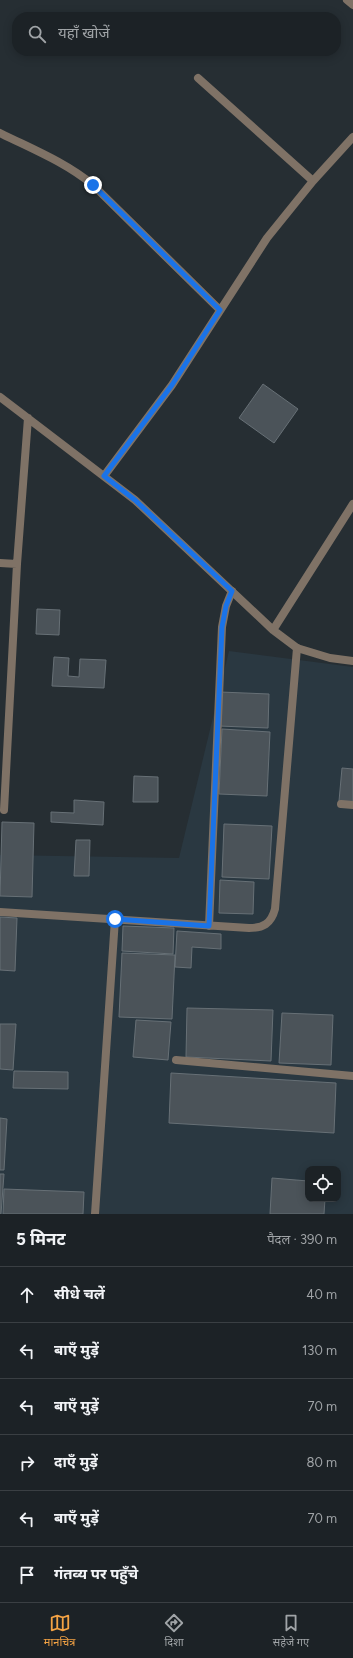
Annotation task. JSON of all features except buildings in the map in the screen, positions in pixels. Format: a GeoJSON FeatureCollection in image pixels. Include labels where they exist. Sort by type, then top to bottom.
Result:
{"type":"FeatureCollection","features":[{"type":"Feature","properties":{"kind":"street"},"geometry":{"type":"LineString","coordinates":[[347,0],[353,5]]}},
{"type":"Feature","properties":{"kind":"street"},"geometry":{"type":"LineString","coordinates":[[198,78],[313,181]]}},
{"type":"Feature","properties":{"kind":"street"},"geometry":{"type":"LineString","coordinates":[[0,133],[61,163],[93,185],[220,310]]}},
{"type":"Feature","properties":{"kind":"street"},"geometry":{"type":"LineString","coordinates":[[104,476],[172,385],[267,238],[313,181],[353,137]]}},
{"type":"Feature","properties":{"kind":"street"},"geometry":{"type":"LineString","coordinates":[[0,397],[135,500],[273,630],[297,648],[330,658],[353,661]]}},
{"type":"Feature","properties":{"kind":"street"},"geometry":{"type":"LineString","coordinates":[[4,810],[17,564],[28,418]]}},
{"type":"Feature","properties":{"kind":"street"},"geometry":{"type":"LineString","coordinates":[[273,630],[353,504]]}},
{"type":"Feature","properties":{"kind":"street"},"geometry":{"type":"LineString","coordinates":[[0,563],[17,564]]}},
{"type":"Feature","properties":{"kind":"street"},"geometry":{"type":"LineString","coordinates":[[209,926],[222,627],[226,606],[232,591]]}},
{"type":"Feature","properties":{"kind":"street"},"geometry":{"type":"LineString","coordinates":[[0,912],[209,926],[258,928],[266,925],[272,918],[275,910],[297,648]]}},
{"type":"Feature","properties":{"kind":"street"},"geometry":{"type":"LineString","coordinates":[[342,804],[353,805]]}},
{"type":"Feature","properties":{"kind":"street"},"geometry":{"type":"LineString","coordinates":[[95,1214],[115,919]]}},
{"type":"Feature","properties":{"kind":"street"},"geometry":{"type":"LineString","coordinates":[[176,1060],[353,1076]]}},
{"type":"Feature","properties":{"kind":"shaded area"},"geometry":{"type":"Polygon","coordinates":[[[229,651],[353,667],[353,1214],[0,1214],[0,855],[179,858],[229,651]]]}},
{"type":"Feature","properties":{"kind":"route"},"geometry":{"type":"LineString","coordinates":[[93,185],[220,310],[172,385],[104,476],[135,500],[232,591],[226,606],[222,627],[209,926],[115,919]]}}]}
